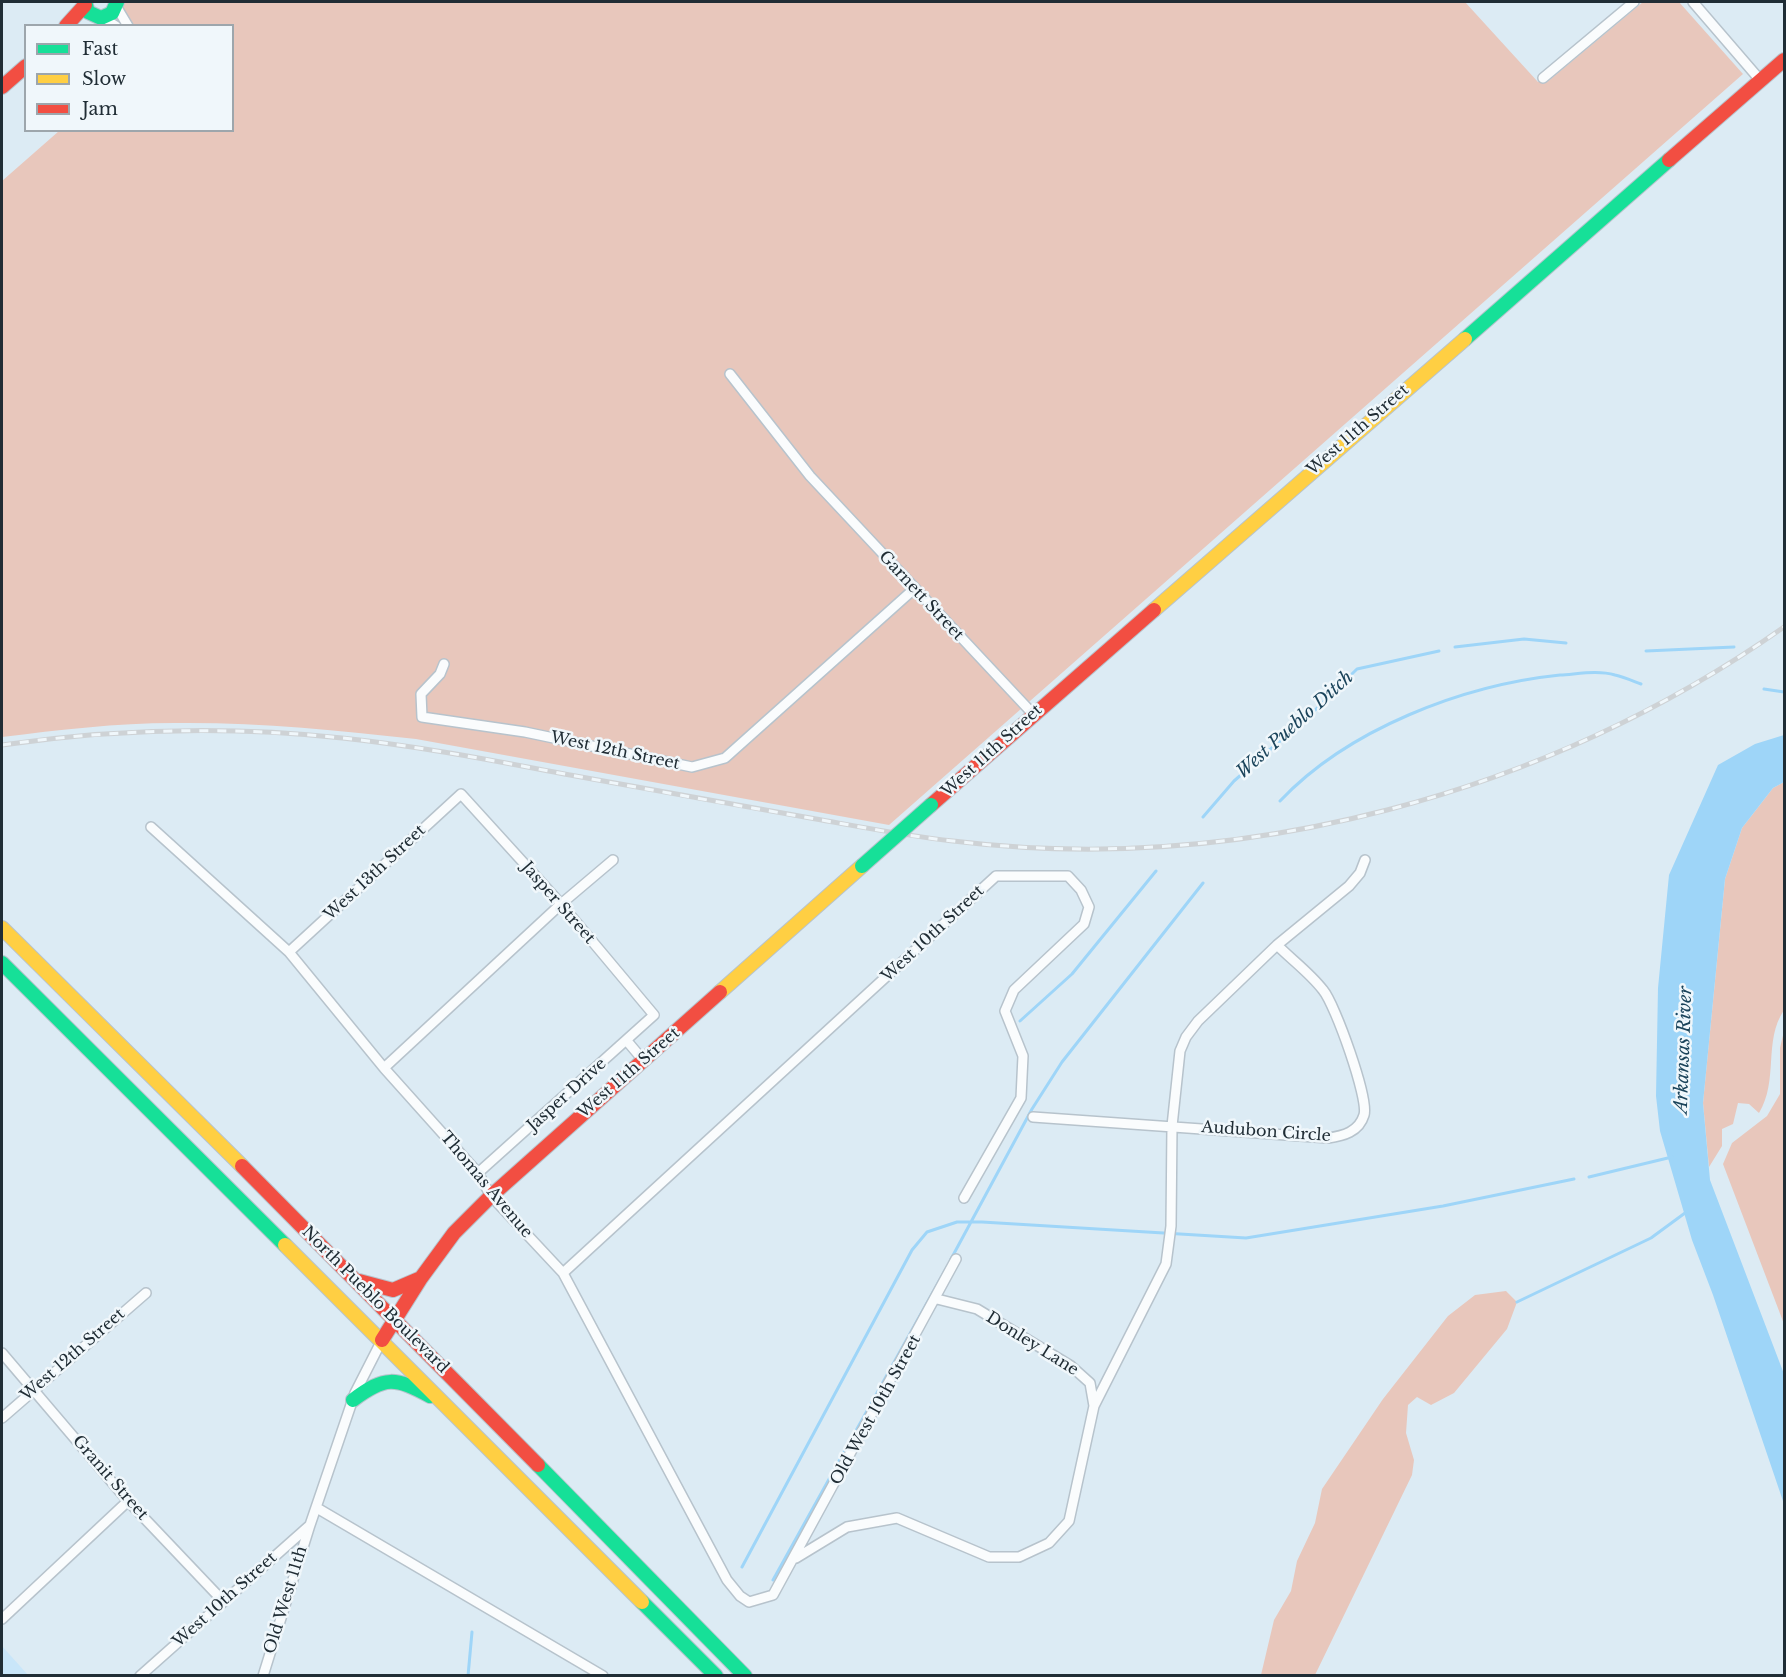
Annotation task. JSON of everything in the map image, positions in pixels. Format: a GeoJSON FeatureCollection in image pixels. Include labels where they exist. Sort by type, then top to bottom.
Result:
{"type":"FeatureCollection","features":[{"type":"Feature","properties":{"kind":"main road"},"geometry":{"type":"LineString","coordinates":[[68,24],[85,3],[99,17]]}},
{"type":"Feature","properties":{"kind":"main road"},"geometry":{"type":"LineString","coordinates":[[85,24],[112,13],[117,4]]}},
{"type":"Feature","properties":{"kind":"main road","name":"West 11th Street"},"geometry":{"type":"LineString","coordinates":[[382,1340],[421,1278],[454,1233],[491,1196],[1033,714],[1785,60]]}},
{"type":"Feature","properties":{"kind":"main road"},"geometry":{"type":"LineString","coordinates":[[2,87],[24,68]]}},
{"type":"Feature","properties":{"kind":"main road","name":"North Pueblo Boulevard"},"geometry":{"type":"LineString","coordinates":[[2,928],[396,1320],[745,1676]]}},
{"type":"Feature","properties":{"kind":"main road","name":"North Pueblo Boulevard"},"geometry":{"type":"LineString","coordinates":[[2,963],[716,1676]]}},
{"type":"Feature","properties":{"kind":"main road"},"geometry":{"type":"LineString","coordinates":[[355,1280],[384,1290],[393,1290],[421,1278]]}},
{"type":"Feature","properties":{"kind":"main road"},"geometry":{"type":"LineString","coordinates":[[353,1400],[374,1384],[401,1380],[445,1404]]}},
{"type":"Feature","properties":{"kind":"street"},"geometry":{"type":"LineString","coordinates":[[1543,78],[1634,2]]}},
{"type":"Feature","properties":{"kind":"street"},"geometry":{"type":"LineString","coordinates":[[1693,2],[1761,81]]}},
{"type":"Feature","properties":{"kind":"street"},"geometry":{"type":"LineString","coordinates":[[117,4],[127,24]]}},
{"type":"Feature","properties":{"kind":"street"},"geometry":{"type":"LineString","coordinates":[[99,17],[112,24]]}},
{"type":"Feature","properties":{"kind":"street","name":"Garnett Street"},"geometry":{"type":"LineString","coordinates":[[730,374],[810,476],[1033,714]]}},
{"type":"Feature","properties":{"kind":"street","name":"West 12th Street"},"geometry":{"type":"LineString","coordinates":[[444,664],[440,674],[421,694],[422,717],[525,732],[692,767],[725,758],[914,589]]}},
{"type":"Feature","properties":{"kind":"street","name":"Jasper Street"},"geometry":{"type":"LineString","coordinates":[[461,794],[561,904],[654,1015]]}},
{"type":"Feature","properties":{"kind":"street","name":"West 13th Street"},"geometry":{"type":"LineString","coordinates":[[289,952],[461,794]]}},
{"type":"Feature","properties":{"kind":"street","name":"Thomas Avenue"},"geometry":{"type":"LineString","coordinates":[[151,827],[289,952],[384,1068],[478,1173],[491,1196],[564,1273],[727,1580],[740,1596],[749,1602],[773,1595],[794,1559]]}},
{"type":"Feature","properties":{"kind":"street"},"geometry":{"type":"LineString","coordinates":[[384,1068],[561,904],[613,860]]}},
{"type":"Feature","properties":{"kind":"street"},"geometry":{"type":"LineString","coordinates":[[794,1559],[847,1527],[897,1518],[989,1557],[1019,1557],[1049,1543],[1069,1521],[1094,1406],[1167,1264],[1171,1226],[1172,1126],[1180,1051],[1186,1037],[1198,1021],[1277,945],[1349,886],[1360,873],[1365,860]]}},
{"type":"Feature","properties":{"kind":"street","name":"West 10th Street"},"geometry":{"type":"LineString","coordinates":[[564,1273],[996,876],[1068,876],[1081,890],[1089,907],[1084,924],[1014,990],[1005,1011],[1023,1056],[1021,1098],[964,1198]]}},
{"type":"Feature","properties":{"kind":"street","name":"Audubon Circle"},"geometry":{"type":"LineString","coordinates":[[1033,1117],[1328,1138],[1344,1136],[1357,1127],[1364,1114],[1364,1097],[1331,1002],[1313,978],[1277,945]]}},
{"type":"Feature","properties":{"kind":"street","name":"Jasper Drive"},"geometry":{"type":"LineString","coordinates":[[478,1173],[654,1015]]}},
{"type":"Feature","properties":{"kind":"street"},"geometry":{"type":"LineString","coordinates":[[627,1041],[643,1060]]}},
{"type":"Feature","properties":{"kind":"street","name":"Old West 10th Street"},"geometry":{"type":"LineString","coordinates":[[794,1559],[937,1299],[956,1259]]}},
{"type":"Feature","properties":{"kind":"street","name":"West 12th Street"},"geometry":{"type":"LineString","coordinates":[[2,1418],[146,1293]]}},
{"type":"Feature","properties":{"kind":"street","name":"Donley Lane"},"geometry":{"type":"LineString","coordinates":[[937,1299],[977,1309],[1071,1366],[1090,1383],[1094,1406]]}},
{"type":"Feature","properties":{"kind":"street","name":"West 11th Street"},"geometry":{"type":"LineString","coordinates":[[309,1525],[317,1508],[353,1400],[382,1340]]}},
{"type":"Feature","properties":{"kind":"street","name":"Granit Street"},"geometry":{"type":"LineString","coordinates":[[2,1353],[128,1501],[223,1601]]}},
{"type":"Feature","properties":{"kind":"street"},"geometry":{"type":"LineString","coordinates":[[2,1619],[128,1501]]}},
{"type":"Feature","properties":{"kind":"street"},"geometry":{"type":"LineString","coordinates":[[317,1508],[603,1676]]}},
{"type":"Feature","properties":{"kind":"street","name":"West 10th Street"},"geometry":{"type":"LineString","coordinates":[[140,1676],[309,1525]]}},
{"type":"Feature","properties":{"kind":"street","name":"Old West 11th"},"geometry":{"type":"LineString","coordinates":[[263,1676],[309,1525]]}},
{"type":"Feature","properties":{"kind":"shaded area"},"geometry":{"type":"Polygon","coordinates":[[[120,2],[1465,2],[1538,82],[1547,82],[1643,2],[1679,2],[1743,74],[889,825],[416,739],[265,725],[204,723],[152,723],[66,729],[2,737],[2,181],[58,132],[234,132],[234,24],[131,24],[123,16],[120,2]]]}},
{"type":"Feature","properties":{"kind":"shaded area"},"geometry":{"type":"Polygon","coordinates":[[[1784,782],[1784,1010],[1774,1035],[1768,1087],[1759,1113],[1749,1104],[1738,1103],[1733,1124],[1722,1129],[1722,1146],[1709,1167],[1703,1103],[1725,879],[1742,828],[1773,788],[1784,782]]]}},
{"type":"Feature","properties":{"kind":"shaded area"},"geometry":{"type":"Polygon","coordinates":[[[1784,1031],[1784,1324],[1723,1164],[1732,1143],[1767,1116],[1780,1094],[1780,1048],[1784,1031]]]}},
{"type":"Feature","properties":{"kind":"shaded area"},"geometry":{"type":"Polygon","coordinates":[[[1506,1291],[1517,1302],[1507,1329],[1454,1393],[1431,1405],[1417,1397],[1408,1405],[1406,1433],[1414,1460],[1412,1475],[1315,1675],[1261,1675],[1274,1620],[1291,1591],[1297,1561],[1315,1523],[1322,1489],[1383,1399],[1448,1316],[1475,1295],[1506,1291]]]}},
{"type":"Feature","properties":{"kind":"shaded area"},"geometry":{"type":"Polygon","coordinates":[[[2,1646],[28,1675],[2,1675],[2,1646]]]}},
{"type":"Feature","properties":{"kind":"water","name":"Arkansas River"},"geometry":{"type":"Polygon","coordinates":[[[1784,735],[1784,782],[1773,788],[1742,828],[1725,879],[1703,1103],[1710,1180],[1784,1374],[1784,1504],[1692,1240],[1660,1131],[1656,1096],[1658,988],[1669,875],[1718,765],[1755,744],[1784,735]]]}},
{"type":"Feature","properties":{"kind":"waterway","name":"West Pueblo Ditch"},"geometry":{"type":"LineString","coordinates":[[1455,647],[1524,639],[1566,643]]}},
{"type":"Feature","properties":{"kind":"waterway","name":"West Pueblo Ditch"},"geometry":{"type":"LineString","coordinates":[[1646,651],[1734,647]]}},
{"type":"Feature","properties":{"kind":"waterway","name":"West Pueblo Ditch"},"geometry":{"type":"LineString","coordinates":[[1203,817],[1234,781],[1312,713],[1357,669],[1439,651]]}},
{"type":"Feature","properties":{"kind":"waterway"},"geometry":{"type":"LineString","coordinates":[[1280,801],[1308,775],[1339,752],[1373,732],[1447,700],[1523,680],[1581,673],[1608,674],[1641,684]]}},
{"type":"Feature","properties":{"kind":"waterway"},"geometry":{"type":"LineString","coordinates":[[1764,689],[1784,692]]}},
{"type":"Feature","properties":{"kind":"waterway","name":"West Pueblo Ditch"},"geometry":{"type":"LineString","coordinates":[[1020,1021],[1072,974],[1156,871]]}},
{"type":"Feature","properties":{"kind":"waterway"},"geometry":{"type":"LineString","coordinates":[[951,1259],[1032,1109],[1062,1062],[1203,883]]}},
{"type":"Feature","properties":{"kind":"waterway"},"geometry":{"type":"LineString","coordinates":[[1589,1177],[1672,1157]]}},
{"type":"Feature","properties":{"kind":"waterway"},"geometry":{"type":"LineString","coordinates":[[742,1567],[912,1250],[927,1232],[957,1222],[982,1222],[1246,1238],[1443,1206],[1574,1179]]}},
{"type":"Feature","properties":{"kind":"waterway"},"geometry":{"type":"LineString","coordinates":[[1517,1302],[1651,1238],[1685,1213]]}},
{"type":"Feature","properties":{"kind":"waterway"},"geometry":{"type":"LineString","coordinates":[[773,1580],[947,1267]]}},
{"type":"Feature","properties":{"kind":"waterway","name":"West Pueblo Ditch"},"geometry":{"type":"LineString","coordinates":[[468,1676],[472,1632]]}},
{"type":"Feature","properties":{"kind":"railway"},"geometry":{"type":"LineString","coordinates":[[2,745],[87,735],[172,731],[300,734],[371,741],[485,759],[936,839],[1062,849],[1172,846],[1281,833],[1388,810],[1493,777],[1595,736],[1692,686],[1784,627]]}},
{"type":"Feature","properties":{"kind":"traffic: fast"},"geometry":{"type":"LineString","coordinates":[[85,2],[88,12],[101,18],[112,13],[117,2]]}},
{"type":"Feature","properties":{"kind":"traffic: fast"},"geometry":{"type":"LineString","coordinates":[[1465,339],[1669,160]]}},
{"type":"Feature","properties":{"kind":"traffic: fast"},"geometry":{"type":"LineString","coordinates":[[862,866],[931,805]]}},
{"type":"Feature","properties":{"kind":"traffic: fast"},"geometry":{"type":"LineString","coordinates":[[2,963],[285,1245]]}},
{"type":"Feature","properties":{"kind":"traffic: fast"},"geometry":{"type":"LineString","coordinates":[[353,1400],[382,1383],[390,1382],[408,1385],[430,1396]]}},
{"type":"Feature","properties":{"kind":"traffic: fast"},"geometry":{"type":"LineString","coordinates":[[538,1465],[745,1676]]}},
{"type":"Feature","properties":{"kind":"traffic: fast"},"geometry":{"type":"LineString","coordinates":[[642,1602],[716,1676]]}},
{"type":"Feature","properties":{"kind":"traffic: slow"},"geometry":{"type":"LineString","coordinates":[[1154,610],[1465,339]]}},
{"type":"Feature","properties":{"kind":"traffic: slow"},"geometry":{"type":"LineString","coordinates":[[720,992],[862,866]]}},
{"type":"Feature","properties":{"kind":"traffic: slow"},"geometry":{"type":"LineString","coordinates":[[2,928],[242,1166]]}},
{"type":"Feature","properties":{"kind":"traffic: slow"},"geometry":{"type":"LineString","coordinates":[[285,1245],[642,1602]]}},
{"type":"Feature","properties":{"kind":"traffic: jam"},"geometry":{"type":"LineString","coordinates":[[68,24],[85,5]]}},
{"type":"Feature","properties":{"kind":"traffic: jam"},"geometry":{"type":"LineString","coordinates":[[1669,160],[1784,60]]}},
{"type":"Feature","properties":{"kind":"traffic: jam"},"geometry":{"type":"LineString","coordinates":[[2,87],[24,68]]}},
{"type":"Feature","properties":{"kind":"traffic: jam"},"geometry":{"type":"LineString","coordinates":[[931,805],[1154,610]]}},
{"type":"Feature","properties":{"kind":"traffic: jam"},"geometry":{"type":"LineString","coordinates":[[382,1340],[421,1278],[454,1233],[491,1196],[720,992]]}},
{"type":"Feature","properties":{"kind":"traffic: jam"},"geometry":{"type":"LineString","coordinates":[[242,1166],[538,1465]]}},
{"type":"Feature","properties":{"kind":"traffic: jam"},"geometry":{"type":"LineString","coordinates":[[359,1281],[393,1290],[421,1278]]}}]}
